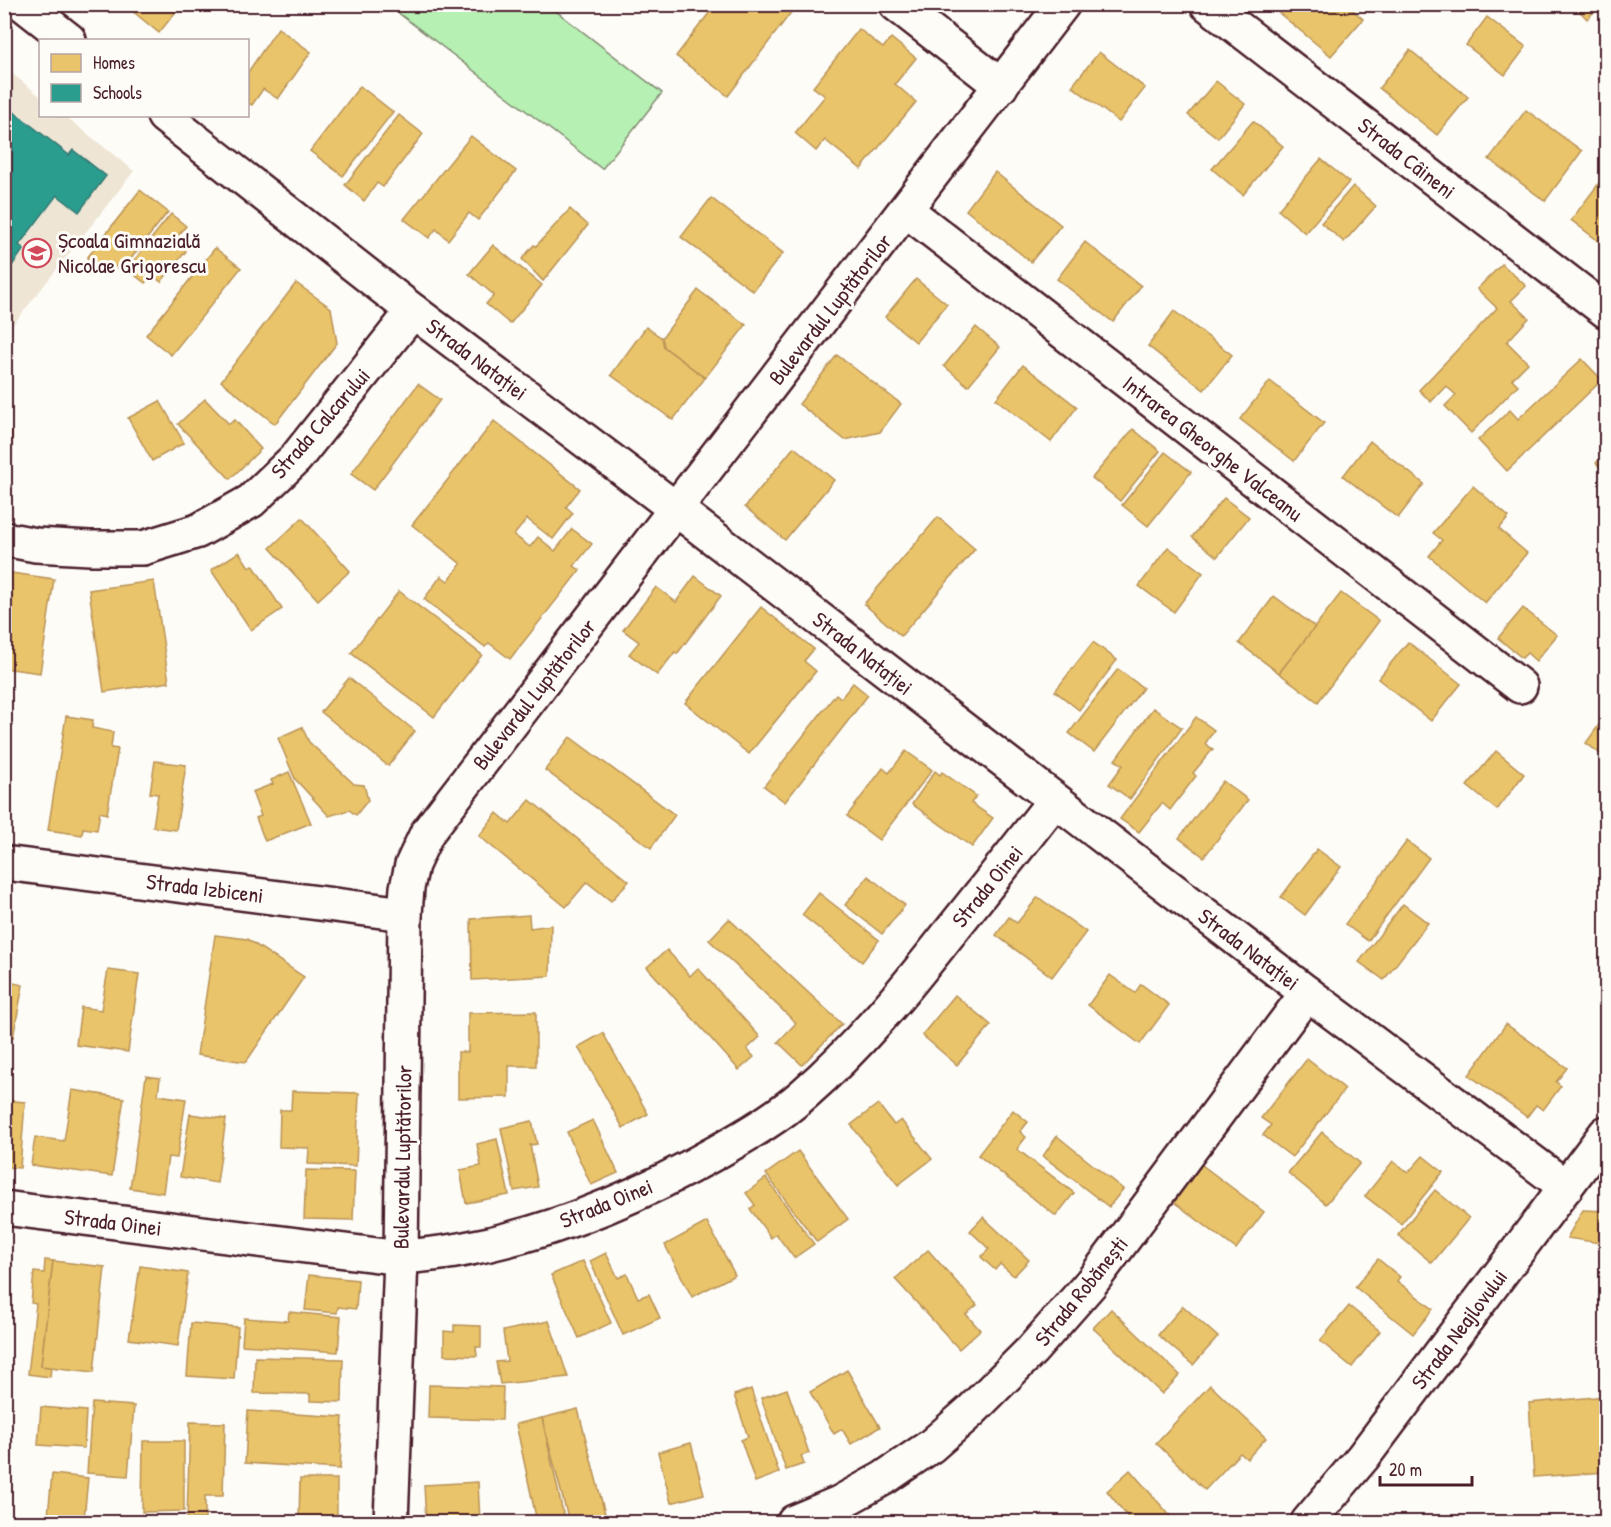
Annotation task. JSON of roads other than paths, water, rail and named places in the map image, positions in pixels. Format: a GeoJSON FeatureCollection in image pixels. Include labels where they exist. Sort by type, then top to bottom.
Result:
{"type":"FeatureCollection","features":[{"type":"Feature","properties":{"kind":"street"},"geometry":{"type":"LineString","coordinates":[[23,4],[68,39]]}},
{"type":"Feature","properties":{"kind":"street"},"geometry":{"type":"LineString","coordinates":[[896,4],[1001,86]]}},
{"type":"Feature","properties":{"kind":"street","name":"Bulevardul Luptătorilor"},"geometry":{"type":"LineString","coordinates":[[391,1522],[401,1258],[405,914],[406,888],[411,865],[427,833],[1063,4]]}},
{"type":"Feature","properties":{"kind":"street","name":"Strada Câineni"},"geometry":{"type":"LineString","coordinates":[[1207,4],[1606,311]]}},
{"type":"Feature","properties":{"kind":"street","name":"Strada Natației"},"geometry":{"type":"LineString","coordinates":[[165,117],[413,311],[676,509],[1054,801],[1566,1187]]}},
{"type":"Feature","properties":{"kind":"street","name":"Intrarea Gheorghe Valceanu"},"geometry":{"type":"LineString","coordinates":[[906,210],[1520,686]]}},
{"type":"Feature","properties":{"kind":"street","name":"Strada Calcarului"},"geometry":{"type":"LineString","coordinates":[[4,539],[69,547],[143,548],[198,531],[251,501],[296,458],[413,311]]}},
{"type":"Feature","properties":{"kind":"street","name":"Strada Oinei"},"geometry":{"type":"LineString","coordinates":[[4,1208],[401,1258],[460,1250],[528,1234],[604,1207],[657,1184],[754,1131],[803,1096],[898,998],[1054,801]]}},
{"type":"Feature","properties":{"kind":"street","name":"Strada Izbiceni"},"geometry":{"type":"LineString","coordinates":[[4,863],[405,914]]}},
{"type":"Feature","properties":{"kind":"street","name":"Strada Robănești"},"geometry":{"type":"LineString","coordinates":[[794,1522],[838,1503],[884,1478],[931,1446],[971,1411],[1032,1350],[1091,1283],[1307,993]]}},
{"type":"Feature","properties":{"kind":"street","name":"Strada Neajlovului"},"geometry":{"type":"LineString","coordinates":[[1308,1522],[1363,1457],[1566,1187],[1603,1144]]}},
{"type":"Feature","properties":{"kind":"place","name":"Școala Gimnazială Nicolae Grigorescu"},"geometry":{"type":"Point","coordinates":[37,253]}}]}
